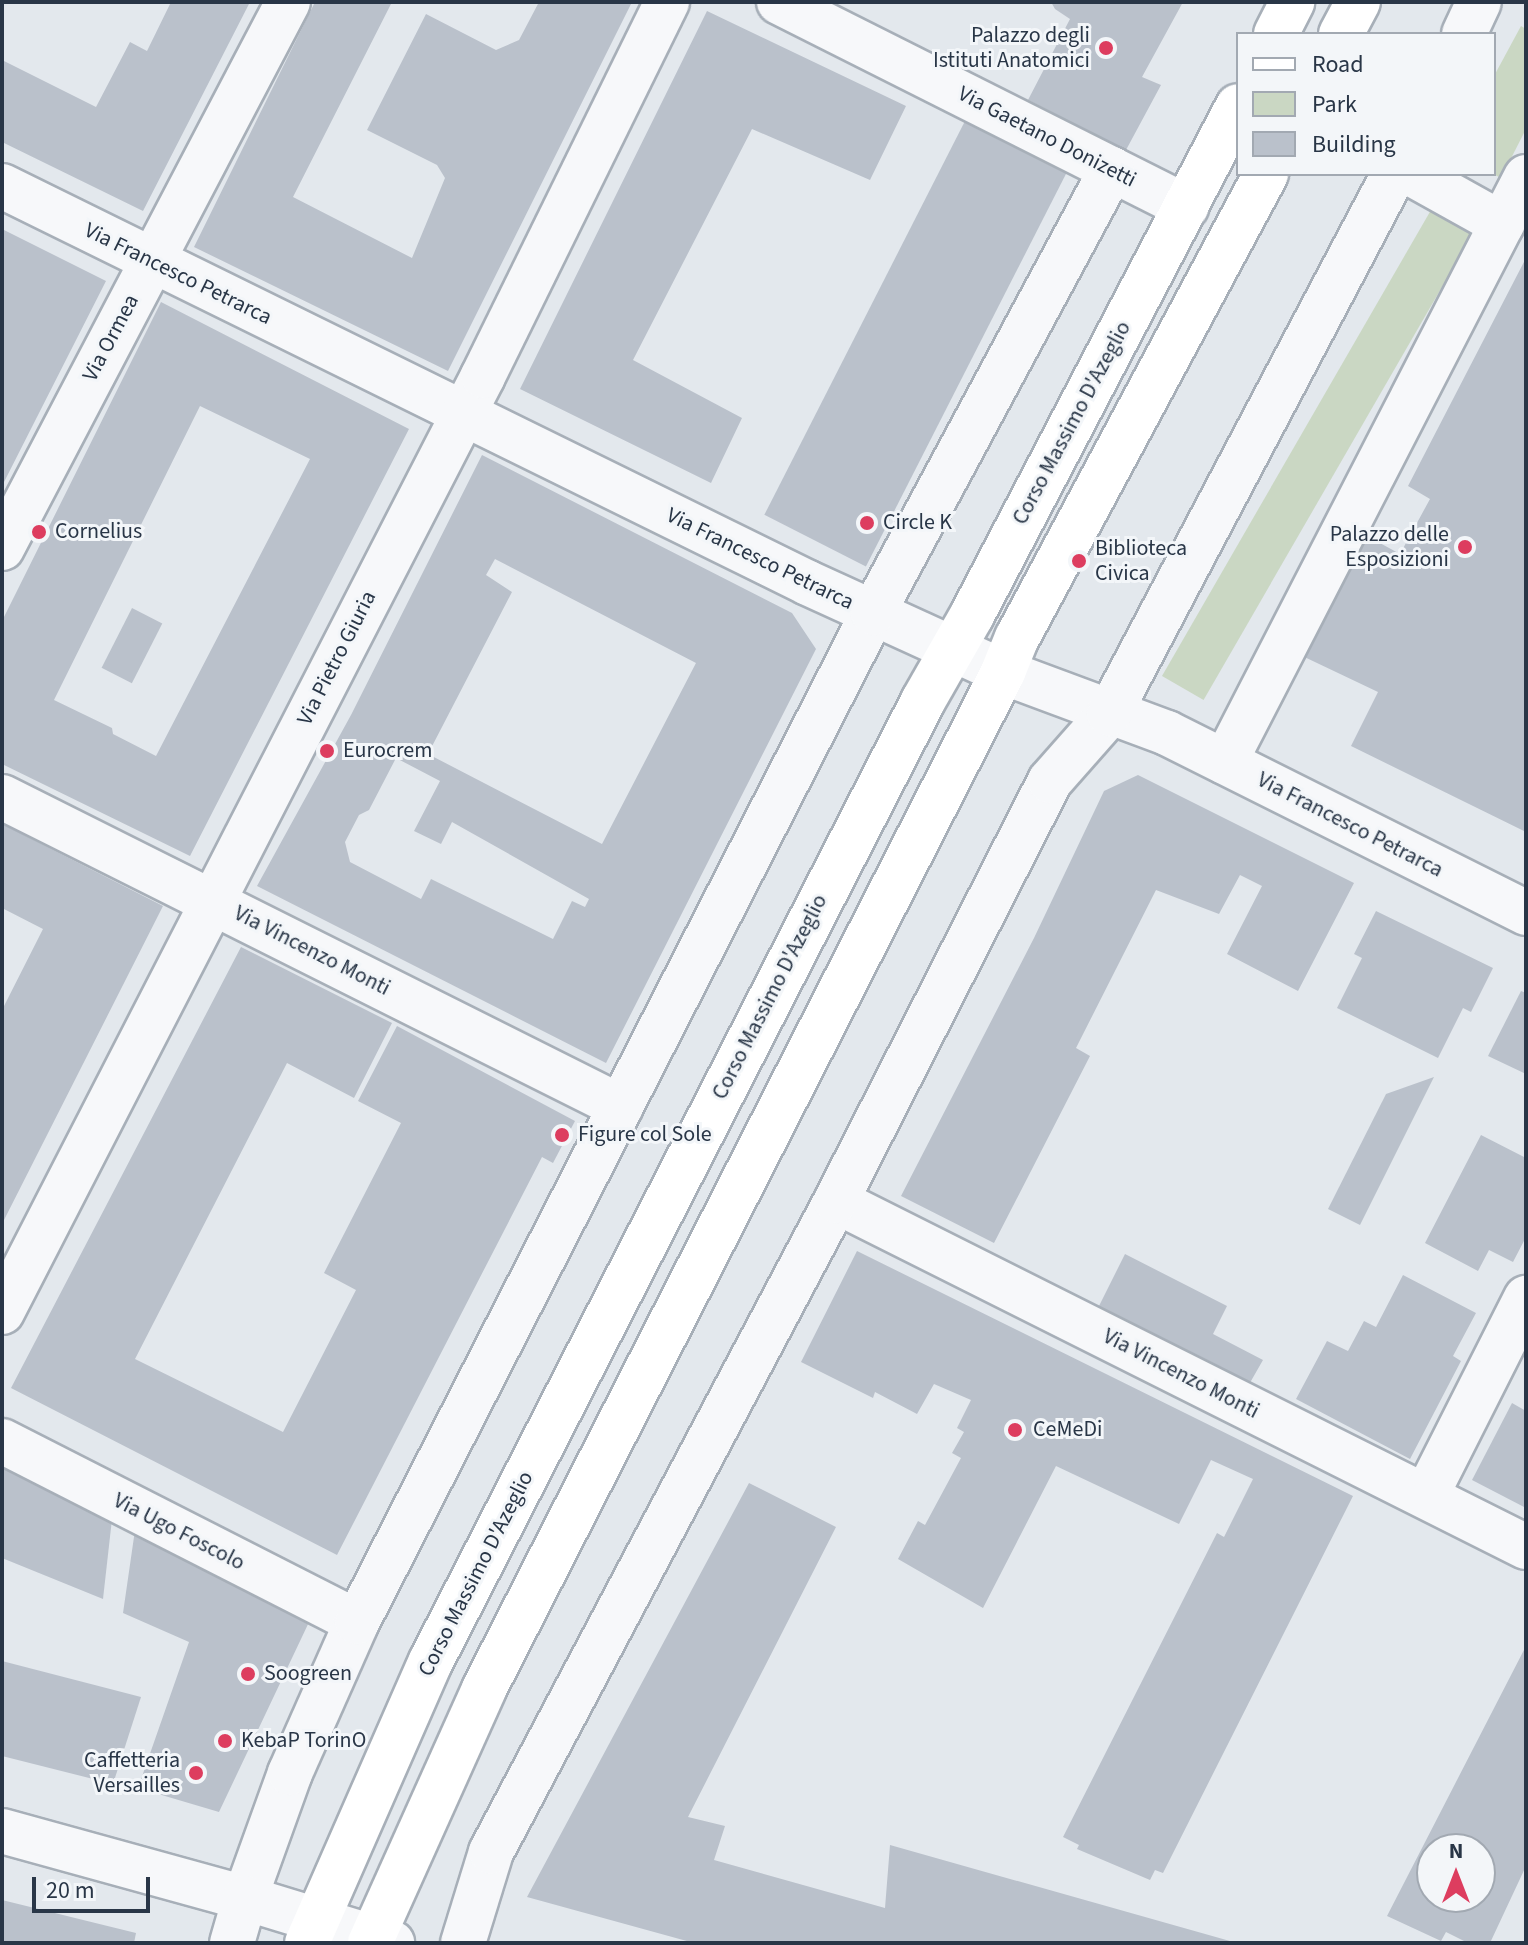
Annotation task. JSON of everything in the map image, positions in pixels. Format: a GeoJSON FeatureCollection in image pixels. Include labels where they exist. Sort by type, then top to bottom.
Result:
{"type":"FeatureCollection","features":[{"type":"Feature","properties":{"kind":"main road"},"geometry":{"type":"LineString","coordinates":[[1277,32],[1292,2]]}},
{"type":"Feature","properties":{"kind":"main road"},"geometry":{"type":"LineString","coordinates":[[1342,32],[1358,2]]}},
{"type":"Feature","properties":{"kind":"main road","name":"Corso Massimo D'Azeglio"},"geometry":{"type":"LineString","coordinates":[[311,1932],[431,1661],[709,1115],[1236,110]]}},
{"type":"Feature","properties":{"kind":"main road"},"geometry":{"type":"LineString","coordinates":[[378,1941],[484,1689],[1025,624],[1265,176]]}},
{"type":"Feature","properties":{"kind":"street","name":"Via Ormea"},"geometry":{"type":"LineString","coordinates":[[2,548],[288,2]]}},
{"type":"Feature","properties":{"kind":"street","name":"Via Pietro Giuria"},"geometry":{"type":"LineString","coordinates":[[2,1312],[462,414],[667,2]]}},
{"type":"Feature","properties":{"kind":"street","name":"Via Gaetano Donizetti"},"geometry":{"type":"LineString","coordinates":[[779,2],[1186,207]]}},
{"type":"Feature","properties":{"kind":"street"},"geometry":{"type":"LineString","coordinates":[[1465,32],[1479,2]]}},
{"type":"Feature","properties":{"kind":"street"},"geometry":{"type":"LineString","coordinates":[[232,1943],[290,1773],[357,1622],[873,613],[1112,169]]}},
{"type":"Feature","properties":{"kind":"street"},"geometry":{"type":"LineString","coordinates":[[463,1943],[491,1852],[836,1201],[1050,781],[1109,714],[1393,176]]}},
{"type":"Feature","properties":{"kind":"street"},"geometry":{"type":"LineString","coordinates":[[1416,176],[1502,224]]}},
{"type":"Feature","properties":{"kind":"street"},"geometry":{"type":"LineString","coordinates":[[1225,762],[1526,177]]}},
{"type":"Feature","properties":{"kind":"street","name":"Via Francesco Petrarca"},"geometry":{"type":"LineString","coordinates":[[2,186],[873,613],[1003,672],[1109,714],[1152,727],[1526,913]]}},
{"type":"Feature","properties":{"kind":"street","name":"Via Vincenzo Monti"},"geometry":{"type":"LineString","coordinates":[[2,797],[621,1107]]}},
{"type":"Feature","properties":{"kind":"street","name":"Via Vincenzo Monti"},"geometry":{"type":"LineString","coordinates":[[836,1201],[1526,1547]]}},
{"type":"Feature","properties":{"kind":"street"},"geometry":{"type":"LineString","coordinates":[[1426,1496],[1526,1298]]}},
{"type":"Feature","properties":{"kind":"street","name":"Via Ugo Foscolo"},"geometry":{"type":"LineString","coordinates":[[2,1441],[357,1622]]}},
{"type":"Feature","properties":{"kind":"street"},"geometry":{"type":"LineString","coordinates":[[2,1831],[245,1898],[311,1932],[378,1941]]}},
{"type":"Feature","properties":{"kind":"green space"},"geometry":{"type":"Polygon","coordinates":[[[1521,26],[1526,29],[1526,129],[1501,178],[1496,176],[1496,72],[1521,26]]]}},
{"type":"Feature","properties":{"kind":"green space"},"geometry":{"type":"Polygon","coordinates":[[[1431,210],[1473,234],[1204,700],[1162,676],[1431,210]]]}},
{"type":"Feature","properties":{"kind":"building"},"geometry":{"type":"Polygon","coordinates":[[[171,2],[250,2],[143,211],[2,142],[2,60],[96,107],[130,42],[147,51],[171,2]]]}},
{"type":"Feature","properties":{"kind":"building"},"geometry":{"type":"Polygon","coordinates":[[[315,2],[392,2],[293,197],[412,258],[445,178],[437,165],[367,130],[426,14],[496,50],[519,40],[539,2],[632,2],[448,371],[194,247],[315,2]]]}},
{"type":"Feature","properties":{"kind":"building","name":"Palazzo degli Istituti Anatomici"},"geometry":{"type":"Polygon","coordinates":[[[1051,2],[1183,2],[1142,77],[1161,85],[1126,150],[1028,100],[1070,19],[1055,9],[1051,2]]]}},
{"type":"Feature","properties":{"kind":"building"},"geometry":{"type":"Polygon","coordinates":[[[707,11],[906,106],[870,180],[752,129],[633,360],[742,418],[711,483],[520,389],[707,11]]]}},
{"type":"Feature","properties":{"kind":"building"},"geometry":{"type":"Polygon","coordinates":[[[965,121],[1067,173],[866,567],[764,515],[965,121]]]}},
{"type":"Feature","properties":{"kind":"building"},"geometry":{"type":"Polygon","coordinates":[[[2,229],[106,281],[2,486],[4,311],[2,229]]]}},
{"type":"Feature","properties":{"kind":"building","name":"Palazzo delle Esposizioni"},"geometry":{"type":"Polygon","coordinates":[[[1526,258],[1526,832],[1351,746],[1378,692],[1296,653],[1358,531],[1400,554],[1430,499],[1408,486],[1526,258]]]}},
{"type":"Feature","properties":{"kind":"building"},"geometry":{"type":"Polygon","coordinates":[[[161,302],[409,429],[190,856],[2,764],[2,621],[161,302]],[[200,406],[54,700],[112,728],[113,734],[156,756],[310,459],[200,406]]]}},
{"type":"Feature","properties":{"kind":"building"},"geometry":{"type":"Polygon","coordinates":[[[482,455],[792,613],[816,649],[606,1063],[257,886],[351,715],[482,455]],[[495,559],[486,575],[512,592],[428,754],[602,844],[696,663],[495,559]],[[396,758],[369,810],[359,815],[345,842],[350,862],[421,899],[431,879],[553,939],[572,901],[585,907],[589,899],[452,822],[441,844],[414,831],[440,781],[396,758]]]}},
{"type":"Feature","properties":{"kind":"building"},"geometry":{"type":"Polygon","coordinates":[[[132,608],[162,623],[132,683],[102,668],[132,608]]]}},
{"type":"Feature","properties":{"kind":"building"},"geometry":{"type":"Polygon","coordinates":[[[1138,775],[1354,883],[1298,991],[1227,954],[1262,886],[1240,875],[1219,914],[1156,890],[1076,1048],[1090,1056],[994,1243],[901,1196],[1034,938],[1104,791],[1138,775]]]}},
{"type":"Feature","properties":{"kind":"building"},"geometry":{"type":"Polygon","coordinates":[[[2,824],[163,906],[2,1224],[2,1010],[43,929],[2,908],[2,824]]]}},
{"type":"Feature","properties":{"kind":"building"},"geometry":{"type":"Polygon","coordinates":[[[1376,911],[1493,968],[1471,1012],[1463,1008],[1438,1058],[1337,1008],[1362,958],[1354,954],[1376,911]]]}},
{"type":"Feature","properties":{"kind":"building"},"geometry":{"type":"Polygon","coordinates":[[[241,947],[392,1023],[354,1098],[287,1063],[135,1359],[283,1432],[356,1290],[324,1273],[401,1123],[358,1101],[397,1026],[575,1121],[553,1163],[542,1157],[337,1555],[11,1388],[241,947]]]}},
{"type":"Feature","properties":{"kind":"building"},"geometry":{"type":"Polygon","coordinates":[[[1521,991],[1526,993],[1526,1074],[1488,1056],[1521,991]]]}},
{"type":"Feature","properties":{"kind":"building"},"geometry":{"type":"Polygon","coordinates":[[[1434,1077],[1360,1225],[1328,1209],[1386,1094],[1434,1077]]]}},
{"type":"Feature","properties":{"kind":"building"},"geometry":{"type":"Polygon","coordinates":[[[1481,1135],[1526,1158],[1526,1237],[1513,1262],[1489,1250],[1478,1271],[1425,1243],[1481,1135]]]}},
{"type":"Feature","properties":{"kind":"building"},"geometry":{"type":"Polygon","coordinates":[[[857,1251],[1353,1496],[1163,1873],[1155,1870],[1150,1880],[1077,1849],[1079,1845],[1063,1837],[1217,1533],[1224,1537],[1253,1479],[1211,1460],[1179,1524],[1056,1466],[983,1608],[898,1559],[918,1521],[925,1525],[961,1458],[952,1453],[964,1432],[957,1428],[971,1400],[934,1384],[917,1414],[875,1392],[873,1398],[801,1362],[857,1251]]]}},
{"type":"Feature","properties":{"kind":"building"},"geometry":{"type":"Polygon","coordinates":[[[1125,1254],[1227,1306],[1213,1334],[1263,1360],[1247,1388],[1095,1314],[1125,1254]]]}},
{"type":"Feature","properties":{"kind":"building"},"geometry":{"type":"Polygon","coordinates":[[[1403,1275],[1476,1313],[1453,1356],[1461,1361],[1410,1459],[1296,1399],[1327,1341],[1348,1351],[1364,1321],[1376,1327],[1403,1275]]]}},
{"type":"Feature","properties":{"kind":"building"},"geometry":{"type":"Polygon","coordinates":[[[1512,1403],[1526,1411],[1526,1508],[1472,1480],[1512,1403]]]}},
{"type":"Feature","properties":{"kind":"building"},"geometry":{"type":"Polygon","coordinates":[[[2,1464],[112,1519],[103,1599],[2,1558],[2,1464]]]}},
{"type":"Feature","properties":{"kind":"building"},"geometry":{"type":"Polygon","coordinates":[[[749,1483],[836,1527],[688,1817],[725,1826],[714,1860],[885,1908],[890,1845],[1237,1943],[694,1943],[527,1897],[749,1483]]]}},
{"type":"Feature","properties":{"kind":"building"},"geometry":{"type":"Polygon","coordinates":[[[135,1530],[310,1620],[219,1812],[138,1788],[189,1642],[123,1613],[135,1530]]]}},
{"type":"Feature","properties":{"kind":"building"},"geometry":{"type":"Polygon","coordinates":[[[1526,1646],[1526,1866],[1490,1943],[1468,1943],[1446,1932],[1441,1941],[1387,1916],[1416,1860],[1416,1913],[1496,1913],[1496,1833],[1430,1833],[1526,1646]]]}},
{"type":"Feature","properties":{"kind":"building"},"geometry":{"type":"Polygon","coordinates":[[[2,1661],[141,1697],[113,1784],[2,1756],[2,1661]]]}},
{"type":"Feature","properties":{"kind":"building"},"geometry":{"type":"Polygon","coordinates":[[[2,1900],[136,1933],[134,1943],[2,1943],[2,1900]]]}},
{"type":"Feature","properties":{"kind":"place","name":"Palazzo degli Istituti Anatomici"},"geometry":{"type":"Point","coordinates":[1106,48]}},
{"type":"Feature","properties":{"kind":"place","name":"Circle K"},"geometry":{"type":"Point","coordinates":[867,523]}},
{"type":"Feature","properties":{"kind":"place","name":"Cornelius"},"geometry":{"type":"Point","coordinates":[39,532]}},
{"type":"Feature","properties":{"kind":"place","name":"Palazzo delle Esposizioni"},"geometry":{"type":"Point","coordinates":[1465,547]}},
{"type":"Feature","properties":{"kind":"place","name":"Biblioteca Civica"},"geometry":{"type":"Point","coordinates":[1079,561]}},
{"type":"Feature","properties":{"kind":"place","name":"Eurocrem"},"geometry":{"type":"Point","coordinates":[327,751]}},
{"type":"Feature","properties":{"kind":"place","name":"Figure col Sole"},"geometry":{"type":"Point","coordinates":[562,1135]}},
{"type":"Feature","properties":{"kind":"place","name":"CeMeDi"},"geometry":{"type":"Point","coordinates":[1015,1430]}},
{"type":"Feature","properties":{"kind":"place","name":"Soogreen"},"geometry":{"type":"Point","coordinates":[248,1674]}},
{"type":"Feature","properties":{"kind":"place","name":"KebaP TorinO"},"geometry":{"type":"Point","coordinates":[225,1741]}},
{"type":"Feature","properties":{"kind":"place","name":"Caffetteria Versailles"},"geometry":{"type":"Point","coordinates":[196,1773]}}]}
